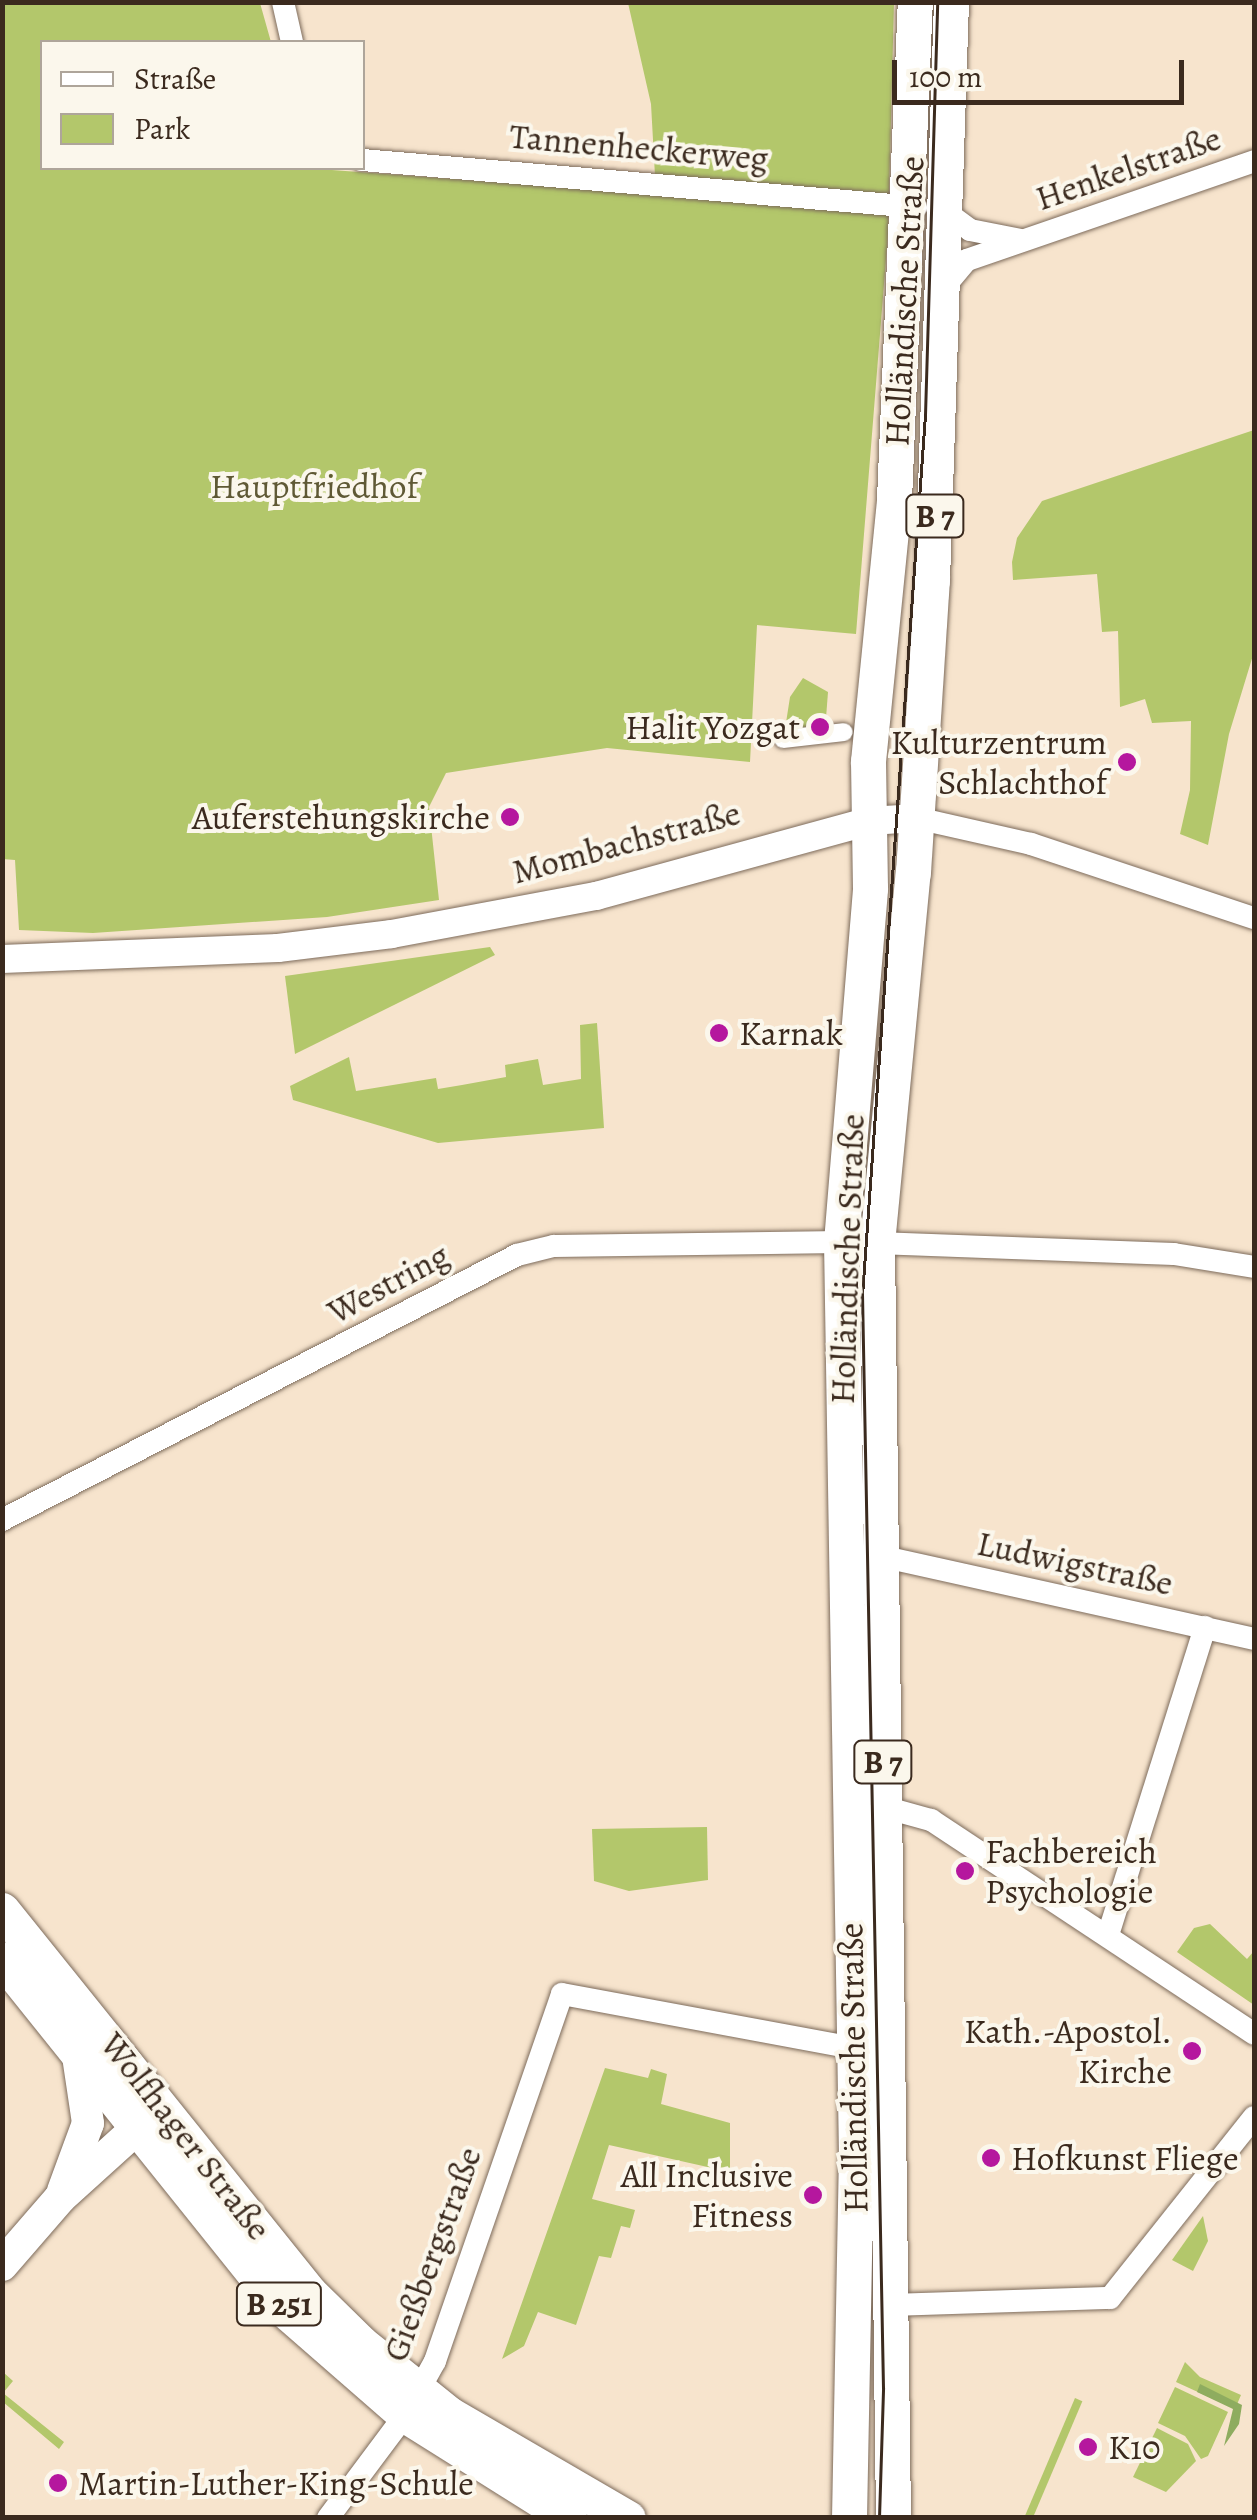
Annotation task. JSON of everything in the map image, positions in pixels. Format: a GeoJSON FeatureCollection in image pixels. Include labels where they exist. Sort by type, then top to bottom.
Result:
{"type":"FeatureCollection","features":[{"type":"Feature","properties":{"kind":"main road","name":"Holländische Straße"},"geometry":{"type":"LineString","coordinates":[[848,2515],[854,2048],[840,1242],[870,821],[868,761],[894,499],[910,204],[915,2]]}},
{"type":"Feature","properties":{"kind":"main road","name":"Holländische Straße"},"geometry":{"type":"LineString","coordinates":[[898,2507],[877,1243],[916,818],[946,272],[951,2]]}},
{"type":"Feature","properties":{"kind":"main road","name":"Wolfhager Straße"},"geometry":{"type":"LineString","coordinates":[[2,1910],[281,2307],[569,2518]]}},
{"type":"Feature","properties":{"kind":"main road","name":"Wolfhager Straße"},"geometry":{"type":"LineString","coordinates":[[2,1959],[78,2056],[154,2122]]}},
{"type":"Feature","properties":{"kind":"main road"},"geometry":{"type":"LineString","coordinates":[[53,2208],[88,2123],[78,2056]]}},
{"type":"Feature","properties":{"kind":"main road"},"geometry":{"type":"LineString","coordinates":[[2,2265],[53,2208],[154,2122]]}},
{"type":"Feature","properties":{"kind":"main road","name":"Wolfhager Straße"},"geometry":{"type":"LineString","coordinates":[[412,2404],[628,2518]]}},
{"type":"Feature","properties":{"kind":"street"},"geometry":{"type":"LineString","coordinates":[[283,2],[292,40]]}},
{"type":"Feature","properties":{"kind":"street","name":"Tannenheckerweg"},"geometry":{"type":"LineString","coordinates":[[365,160],[910,204]]}},
{"type":"Feature","properties":{"kind":"street","name":"Henkelstraße"},"geometry":{"type":"LineString","coordinates":[[946,272],[968,260],[1254,161]]}},
{"type":"Feature","properties":{"kind":"street"},"geometry":{"type":"LineString","coordinates":[[910,204],[937,226],[946,272]]}},
{"type":"Feature","properties":{"kind":"street","name":"Henkelstraße"},"geometry":{"type":"LineString","coordinates":[[947,213],[970,230],[1024,241]]}},
{"type":"Feature","properties":{"kind":"street"},"geometry":{"type":"LineString","coordinates":[[783,739],[844,732]]}},
{"type":"Feature","properties":{"kind":"street","name":"Mombachstraße"},"geometry":{"type":"LineString","coordinates":[[2,959],[278,948],[392,934],[596,896],[870,821],[916,818],[1031,844],[1254,918]]}},
{"type":"Feature","properties":{"kind":"street","name":"Westring"},"geometry":{"type":"LineString","coordinates":[[2,1520],[517,1256],[554,1246],[840,1242]]}},
{"type":"Feature","properties":{"kind":"street"},"geometry":{"type":"LineString","coordinates":[[877,1243],[1174,1254],[1254,1267]]}},
{"type":"Feature","properties":{"kind":"street","name":"Ludwigstraße"},"geometry":{"type":"LineString","coordinates":[[880,1556],[1254,1638]]}},
{"type":"Feature","properties":{"kind":"street"},"geometry":{"type":"LineString","coordinates":[[1108,1935],[1205,1628]]}},
{"type":"Feature","properties":{"kind":"street"},"geometry":{"type":"LineString","coordinates":[[884,1808],[931,1820],[1254,2034]]}},
{"type":"Feature","properties":{"kind":"street","name":"Gießbergstraße"},"geometry":{"type":"LineString","coordinates":[[328,2518],[412,2404],[435,2361],[562,1994],[854,2048]]}},
{"type":"Feature","properties":{"kind":"street"},"geometry":{"type":"LineString","coordinates":[[894,2305],[1110,2298],[1254,2117]]}},
{"type":"Feature","properties":{"kind":"green space","name":"Hauptfriedhof"},"geometry":{"type":"Polygon","coordinates":[[[2,3],[260,3],[270,40],[40,40],[40,170],[332,170],[656,194],[651,104],[628,3],[894,3],[888,234],[856,634],[757,625],[750,762],[607,748],[446,773],[429,807],[439,900],[327,917],[93,933],[19,930],[15,860],[2,859],[2,3]]]}},
{"type":"Feature","properties":{"kind":"green space"},"geometry":{"type":"Polygon","coordinates":[[[1254,430],[1254,652],[1229,734],[1208,845],[1180,834],[1190,790],[1191,721],[1152,723],[1145,699],[1120,707],[1118,631],[1102,632],[1097,574],[1013,580],[1012,562],[1017,538],[1042,501],[1254,430]]]}},
{"type":"Feature","properties":{"kind":"green space"},"geometry":{"type":"Polygon","coordinates":[[[803,678],[828,692],[826,718],[816,729],[785,729],[790,697],[803,678]]]}},
{"type":"Feature","properties":{"kind":"green space"},"geometry":{"type":"Polygon","coordinates":[[[490,947],[495,955],[295,1054],[285,976],[490,947]]]}},
{"type":"Feature","properties":{"kind":"green space"},"geometry":{"type":"Polygon","coordinates":[[[597,1023],[604,1128],[438,1143],[293,1100],[290,1086],[349,1057],[356,1091],[436,1078],[438,1089],[462,1085],[506,1077],[505,1065],[538,1059],[543,1085],[581,1079],[580,1025],[597,1023]]]}},
{"type":"Feature","properties":{"kind":"green space"},"geometry":{"type":"Polygon","coordinates":[[[707,1827],[708,1880],[629,1891],[594,1881],[592,1829],[707,1827]]]}},
{"type":"Feature","properties":{"kind":"green space"},"geometry":{"type":"Polygon","coordinates":[[[1210,1924],[1247,1959],[1254,1951],[1254,2005],[1177,1952],[1194,1928],[1210,1924]]]}},
{"type":"Feature","properties":{"kind":"green space"},"geometry":{"type":"Polygon","coordinates":[[[605,2068],[648,2078],[651,2069],[667,2074],[661,2104],[730,2123],[730,2172],[609,2145],[592,2199],[635,2210],[630,2228],[621,2226],[611,2258],[599,2256],[576,2325],[538,2312],[524,2346],[502,2359],[605,2068]]]}},
{"type":"Feature","properties":{"kind":"green space"},"geometry":{"type":"Polygon","coordinates":[[[1203,2216],[1208,2241],[1193,2271],[1172,2260],[1203,2216]]]}},
{"type":"Feature","properties":{"kind":"green space"},"geometry":{"type":"Polygon","coordinates":[[[1185,2362],[1200,2377],[1241,2395],[1235,2409],[1176,2382],[1185,2362]]]}},
{"type":"Feature","properties":{"kind":"green space"},"geometry":{"type":"Polygon","coordinates":[[[3,2372],[13,2381],[3,2393],[3,2372]]]}},
{"type":"Feature","properties":{"kind":"green space"},"geometry":{"type":"Polygon","coordinates":[[[1200,2384],[1242,2405],[1239,2424],[1224,2446],[1233,2409],[1197,2392],[1200,2384]]]}},
{"type":"Feature","properties":{"kind":"green space"},"geometry":{"type":"Polygon","coordinates":[[[1175,2387],[1228,2412],[1208,2456],[1201,2459],[1185,2436],[1158,2423],[1175,2387]]]}},
{"type":"Feature","properties":{"kind":"green space"},"geometry":{"type":"Polygon","coordinates":[[[3,2393],[64,2442],[59,2449],[3,2402],[3,2393]]]}},
{"type":"Feature","properties":{"kind":"green space"},"geometry":{"type":"Polygon","coordinates":[[[1075,2398],[1082,2401],[1033,2518],[1024,2518],[1075,2398]]]}},
{"type":"Feature","properties":{"kind":"green space"},"geometry":{"type":"Polygon","coordinates":[[[1157,2428],[1188,2444],[1196,2461],[1166,2492],[1133,2477],[1157,2428]]]}},
{"type":"Feature","properties":{"kind":"tram line"},"geometry":{"type":"LineString","coordinates":[[879,2518],[883,2388],[862,1296],[925,415],[937,2]]}},
{"type":"Feature","properties":{"kind":"place","name":"Halit Yozgat"},"geometry":{"type":"Point","coordinates":[820,727]}},
{"type":"Feature","properties":{"kind":"place","name":"Kulturzentrum Schlachthof"},"geometry":{"type":"Point","coordinates":[1127,762]}},
{"type":"Feature","properties":{"kind":"place","name":"Auferstehungskirche"},"geometry":{"type":"Point","coordinates":[510,817]}},
{"type":"Feature","properties":{"kind":"place","name":"Karnak"},"geometry":{"type":"Point","coordinates":[719,1033]}},
{"type":"Feature","properties":{"kind":"place","name":"Fachbereich Psychologie"},"geometry":{"type":"Point","coordinates":[965,1871]}},
{"type":"Feature","properties":{"kind":"place","name":"Kath.-Apostol. Kirche"},"geometry":{"type":"Point","coordinates":[1192,2051]}},
{"type":"Feature","properties":{"kind":"place","name":"Hofkunst Fliege"},"geometry":{"type":"Point","coordinates":[991,2158]}},
{"type":"Feature","properties":{"kind":"place","name":"All Inclusive Fitness"},"geometry":{"type":"Point","coordinates":[813,2195]}},
{"type":"Feature","properties":{"kind":"place","name":"K10"},"geometry":{"type":"Point","coordinates":[1088,2447]}},
{"type":"Feature","properties":{"kind":"place","name":"Martin-Luther-King-Schule"},"geometry":{"type":"Point","coordinates":[58,2483]}}]}
